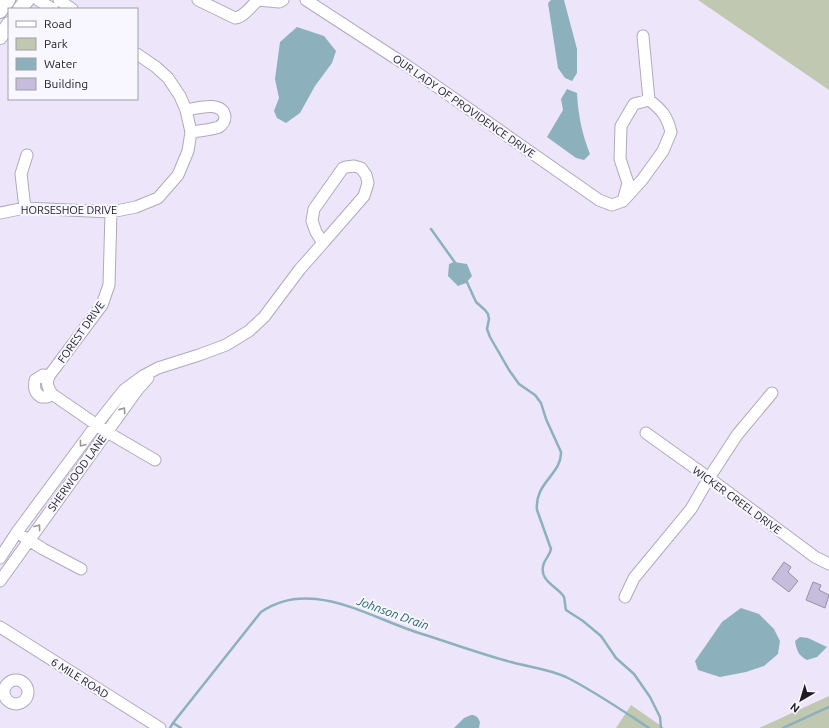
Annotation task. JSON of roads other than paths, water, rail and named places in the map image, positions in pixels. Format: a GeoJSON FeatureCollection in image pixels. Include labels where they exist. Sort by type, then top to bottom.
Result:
{"type":"FeatureCollection","features":[{"type":"Feature","properties":{"kind":"main road"},"geometry":{"type":"LineString","coordinates":[[0,11],[8,0]]}},
{"type":"Feature","properties":{"kind":"main road"},"geometry":{"type":"LineString","coordinates":[[21,8],[27,0]]}},
{"type":"Feature","properties":{"kind":"main road"},"geometry":{"type":"LineString","coordinates":[[0,37],[8,25]]}},
{"type":"Feature","properties":{"kind":"street"},"geometry":{"type":"LineString","coordinates":[[38,0],[51,8]]}},
{"type":"Feature","properties":{"kind":"street"},"geometry":{"type":"LineString","coordinates":[[59,0],[71,8]]}},
{"type":"Feature","properties":{"kind":"street"},"geometry":{"type":"LineString","coordinates":[[198,0],[235,18],[244,14],[258,0],[279,2],[283,0]]}},
{"type":"Feature","properties":{"kind":"street","name":"OUR LADY OF PROVIDENCE DRIVE"},"geometry":{"type":"LineString","coordinates":[[306,0],[406,66],[599,200],[612,205],[623,201]]}},
{"type":"Feature","properties":{"kind":"street"},"geometry":{"type":"LineString","coordinates":[[623,201],[642,180],[663,151],[671,132],[667,118],[658,107],[649,100],[643,36]]}},
{"type":"Feature","properties":{"kind":"street","name":"HORSESHOE DRIVE"},"geometry":{"type":"LineString","coordinates":[[0,213],[25,208],[111,212],[136,207],[158,198],[178,175],[188,151],[191,132],[186,110],[180,96],[168,78],[156,67],[138,55]]}},
{"type":"Feature","properties":{"kind":"street"},"geometry":{"type":"LineString","coordinates":[[623,201],[628,183],[620,159],[621,126],[634,104],[649,100]]}},
{"type":"Feature","properties":{"kind":"street"},"geometry":{"type":"LineString","coordinates":[[186,110],[216,106],[222,110],[225,116],[224,122],[220,126],[191,132]]}},
{"type":"Feature","properties":{"kind":"street"},"geometry":{"type":"LineString","coordinates":[[25,208],[21,174],[26,155]]}},
{"type":"Feature","properties":{"kind":"street","name":"SHERWOOD LANE"},"geometry":{"type":"LineString","coordinates":[[0,558],[17,532],[124,390],[132,383],[158,368],[226,345],[249,331],[264,317],[300,269],[323,243],[364,196],[368,184],[366,175],[361,168],[354,166],[343,168],[314,209],[312,221],[316,232],[323,243]]}},
{"type":"Feature","properties":{"kind":"street","name":"FOREST DRIVE"},"geometry":{"type":"LineString","coordinates":[[111,212],[108,285],[106,296],[102,305],[49,376],[47,382],[52,394],[107,432],[155,460]]}},
{"type":"Feature","properties":{"kind":"street","name":"SHERWOOD LANE"},"geometry":{"type":"LineString","coordinates":[[0,581],[138,389],[158,368]]}},
{"type":"Feature","properties":{"kind":"street"},"geometry":{"type":"LineString","coordinates":[[625,597],[634,578],[691,510],[708,478],[737,435],[772,393]]}},
{"type":"Feature","properties":{"kind":"street","name":"WICKER CREEL DRIVE"},"geometry":{"type":"LineString","coordinates":[[646,433],[815,557],[829,564]]}},
{"type":"Feature","properties":{"kind":"street"},"geometry":{"type":"LineString","coordinates":[[17,532],[43,549],[81,569]]}},
{"type":"Feature","properties":{"kind":"street","name":"6 MILE ROAD"},"geometry":{"type":"LineString","coordinates":[[0,627],[160,728]]}},
{"type":"Feature","properties":{"kind":"water"},"geometry":{"type":"Polygon","coordinates":[[[551,0],[564,0],[577,49],[577,73],[572,81],[565,78],[558,68],[548,3],[551,0]]]}},
{"type":"Feature","properties":{"kind":"water"},"geometry":{"type":"Polygon","coordinates":[[[297,27],[324,36],[336,51],[332,63],[315,86],[300,113],[286,123],[277,118],[274,111],[279,98],[275,79],[280,42],[297,27]]]}},
{"type":"Feature","properties":{"kind":"water"},"geometry":{"type":"Polygon","coordinates":[[[567,89],[577,93],[581,124],[590,154],[584,160],[576,158],[547,137],[563,110],[561,99],[567,89]]]}},
{"type":"Feature","properties":{"kind":"water"},"geometry":{"type":"Polygon","coordinates":[[[454,262],[467,264],[472,276],[466,283],[458,286],[448,276],[449,264],[454,262]]]}},
{"type":"Feature","properties":{"kind":"water"},"geometry":{"type":"Polygon","coordinates":[[[741,608],[759,614],[774,629],[780,641],[778,654],[764,666],[746,672],[720,677],[698,670],[695,661],[722,622],[741,608]]]}},
{"type":"Feature","properties":{"kind":"water"},"geometry":{"type":"Polygon","coordinates":[[[800,637],[808,638],[827,647],[817,657],[807,660],[798,652],[796,647],[795,641],[800,637]]]}},
{"type":"Feature","properties":{"kind":"water"},"geometry":{"type":"Polygon","coordinates":[[[471,715],[476,716],[480,722],[479,728],[454,728],[464,718],[471,715]]]}},
{"type":"Feature","properties":{"kind":"waterway"},"geometry":{"type":"LineString","coordinates":[[431,229],[456,264]]}},
{"type":"Feature","properties":{"kind":"waterway"},"geometry":{"type":"LineString","coordinates":[[466,280],[476,302],[488,314],[489,319],[487,329],[490,337],[519,384],[535,395],[541,403],[546,419],[561,452],[557,467],[544,486],[537,501],[537,510],[551,549],[544,563],[543,574],[564,597],[566,610],[583,621],[601,636],[616,658],[634,674],[650,697],[660,717],[661,728]]}},
{"type":"Feature","properties":{"kind":"waterway","name":"Johnson Drain"},"geometry":{"type":"LineString","coordinates":[[170,728],[261,612],[274,605],[294,599],[316,599],[330,601],[356,609],[409,630],[477,652],[559,674],[598,695],[649,728]]}},
{"type":"Feature","properties":{"kind":"waterway","name":"Johnson Drain"},"geometry":{"type":"LineString","coordinates":[[783,728],[829,707]]}},
{"type":"Feature","properties":{"kind":"waterway"},"geometry":{"type":"LineString","coordinates":[[173,723],[181,728]]}}]}
